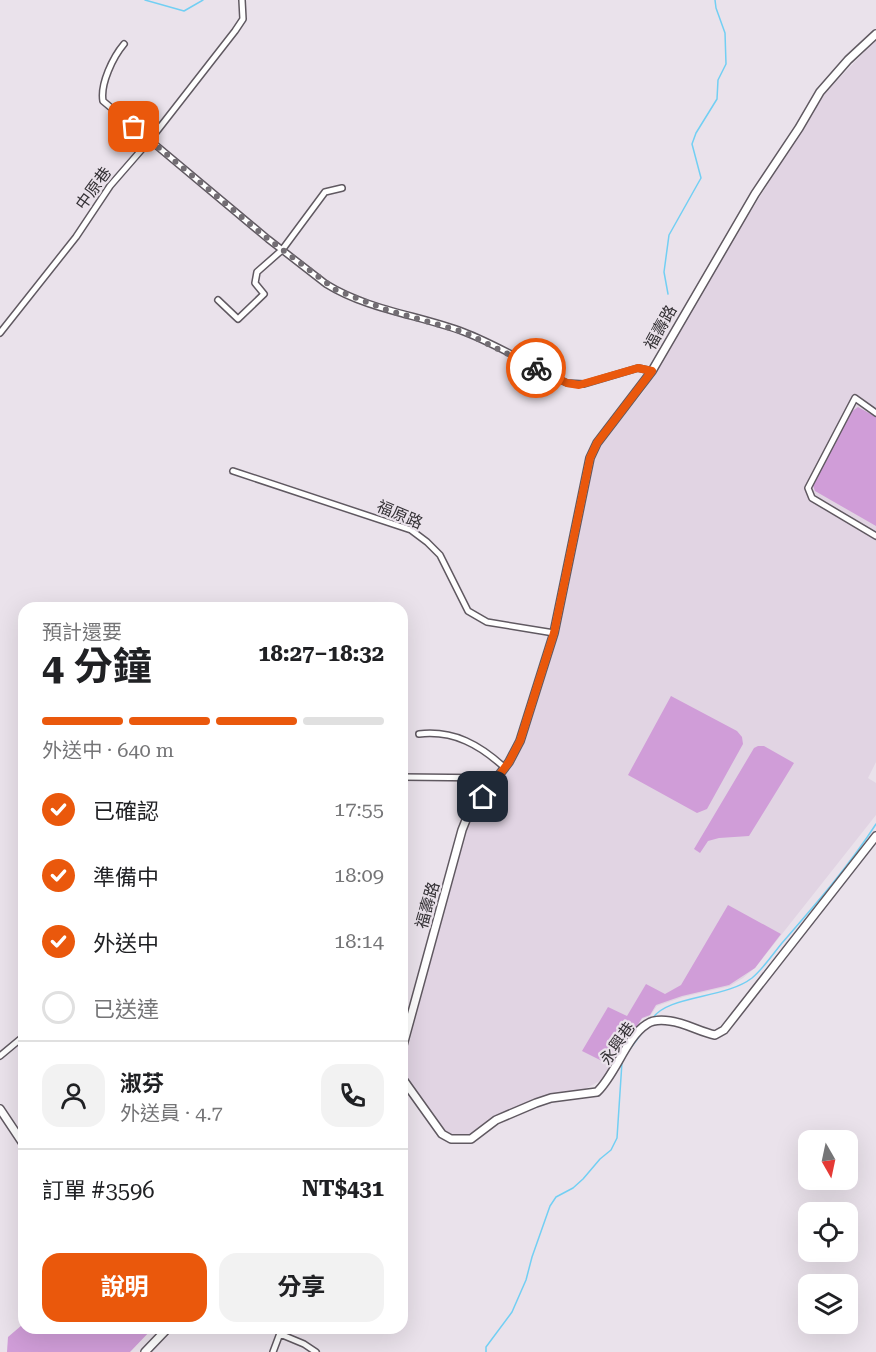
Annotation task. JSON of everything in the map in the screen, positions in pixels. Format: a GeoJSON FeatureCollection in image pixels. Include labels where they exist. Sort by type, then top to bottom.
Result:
{"type":"FeatureCollection","features":[{"type":"Feature","properties":{"kind":"street","name":"中原巷"},"geometry":{"type":"LineString","coordinates":[[0,333],[76,237],[110,186],[150,140],[243,19],[242,0]]}},
{"type":"Feature","properties":{"kind":"street","name":"福壽路"},"geometry":{"type":"LineString","coordinates":[[408,1027],[462,830],[468,815],[498,778],[520,741],[554,633],[590,458],[597,443],[652,371],[684,312],[755,194],[820,92],[848,60],[876,34]]}},
{"type":"Feature","properties":{"kind":"street"},"geometry":{"type":"LineString","coordinates":[[124,44],[115,55],[102,94],[103,101],[282,250],[336,290],[387,310],[464,332],[567,383],[579,385],[638,368],[652,371]]}},
{"type":"Feature","properties":{"kind":"street"},"geometry":{"type":"LineString","coordinates":[[218,300],[238,320],[264,294],[255,283],[257,272],[282,250],[326,192],[342,188]]}},
{"type":"Feature","properties":{"kind":"street"},"geometry":{"type":"LineString","coordinates":[[876,413],[855,398],[808,488],[812,498],[876,536]]}},
{"type":"Feature","properties":{"kind":"street","name":"福原路"},"geometry":{"type":"LineString","coordinates":[[233,471],[411,530],[440,555],[468,611],[487,622],[554,633]]}},
{"type":"Feature","properties":{"kind":"street"},"geometry":{"type":"LineString","coordinates":[[419,734],[436,732],[481,747],[505,768]]}},
{"type":"Feature","properties":{"kind":"street"},"geometry":{"type":"LineString","coordinates":[[408,777],[498,778]]}},
{"type":"Feature","properties":{"kind":"street","name":"永興巷"},"geometry":{"type":"LineString","coordinates":[[408,1086],[442,1134],[452,1139],[465,1140],[478,1135],[496,1120],[536,1103],[551,1098],[597,1092],[611,1075],[640,1030],[655,1020],[673,1021],[716,1035],[724,1030],[876,836]]}},
{"type":"Feature","properties":{"kind":"street"},"geometry":{"type":"LineString","coordinates":[[0,1056],[18,1041]]}},
{"type":"Feature","properties":{"kind":"street"},"geometry":{"type":"LineString","coordinates":[[0,1109],[18,1136]]}},
{"type":"Feature","properties":{"kind":"street"},"geometry":{"type":"LineString","coordinates":[[146,1352],[162,1334]]}},
{"type":"Feature","properties":{"kind":"street"},"geometry":{"type":"LineString","coordinates":[[273,1352],[280,1334]]}},
{"type":"Feature","properties":{"kind":"street"},"geometry":{"type":"LineString","coordinates":[[286,1334],[316,1352]]}},
{"type":"Feature","properties":{"kind":"shaded area"},"geometry":{"type":"Polygon","coordinates":[[[876,40],[876,762],[868,778],[876,783],[876,815],[755,968],[743,978],[730,986],[683,997],[657,1006],[650,1016],[642,1019],[603,1079],[580,1092],[549,1096],[470,1137],[445,1134],[408,1081],[408,1048],[465,828],[508,770],[524,741],[558,627],[592,465],[603,441],[644,391],[714,270],[825,93],[876,40]]]}},
{"type":"Feature","properties":{"kind":"shaded area"},"geometry":{"type":"Polygon","coordinates":[[[858,407],[876,417],[876,526],[815,491],[812,483],[851,412],[858,407]]]}},
{"type":"Feature","properties":{"kind":"shaded area"},"geometry":{"type":"Polygon","coordinates":[[[671,696],[737,731],[742,737],[743,744],[707,809],[697,813],[628,775],[671,696]]]}},
{"type":"Feature","properties":{"kind":"shaded area"},"geometry":{"type":"Polygon","coordinates":[[[764,746],[794,763],[749,836],[708,841],[700,853],[694,849],[754,748],[764,746]]]}},
{"type":"Feature","properties":{"kind":"shaded area"},"geometry":{"type":"Polygon","coordinates":[[[728,905],[781,934],[755,968],[729,985],[682,996],[656,1005],[650,1015],[642,1018],[612,1066],[582,1051],[608,1007],[627,1016],[646,984],[665,994],[681,985],[728,905]]]}},
{"type":"Feature","properties":{"kind":"shaded area"},"geometry":{"type":"Polygon","coordinates":[[[18,1328],[18,1334],[147,1334],[130,1352],[7,1352],[8,1337],[18,1328]]]}},
{"type":"Feature","properties":{"kind":"waterway"},"geometry":{"type":"LineString","coordinates":[[145,0],[184,11],[203,0]]}},
{"type":"Feature","properties":{"kind":"waterway"},"geometry":{"type":"LineString","coordinates":[[668,294],[664,272],[669,235],[701,178],[692,144],[696,133],[717,99],[718,80],[726,64],[725,33],[715,0]]}},
{"type":"Feature","properties":{"kind":"waterway"},"geometry":{"type":"LineString","coordinates":[[652,1019],[659,1011],[670,1005],[727,990],[752,978],[831,885],[876,824]]}},
{"type":"Feature","properties":{"kind":"waterway"},"geometry":{"type":"LineString","coordinates":[[627,1053],[644,1030]]}},
{"type":"Feature","properties":{"kind":"waterway"},"geometry":{"type":"LineString","coordinates":[[486,1352],[486,1347],[512,1312],[526,1280],[550,1206],[556,1197],[573,1188],[583,1179],[611,1150],[617,1138],[622,1062]]}},
{"type":"Feature","properties":{"kind":"way so far"},"geometry":{"type":"LineString","coordinates":[[134,127],[268,239],[336,290],[387,310],[464,332],[536,368]]}},
{"type":"Feature","properties":{"kind":"route"},"geometry":{"type":"LineString","coordinates":[[483,797],[509,762],[520,741],[554,633],[590,458],[597,443],[652,371],[638,368],[579,385],[567,383],[536,368]]}}]}
